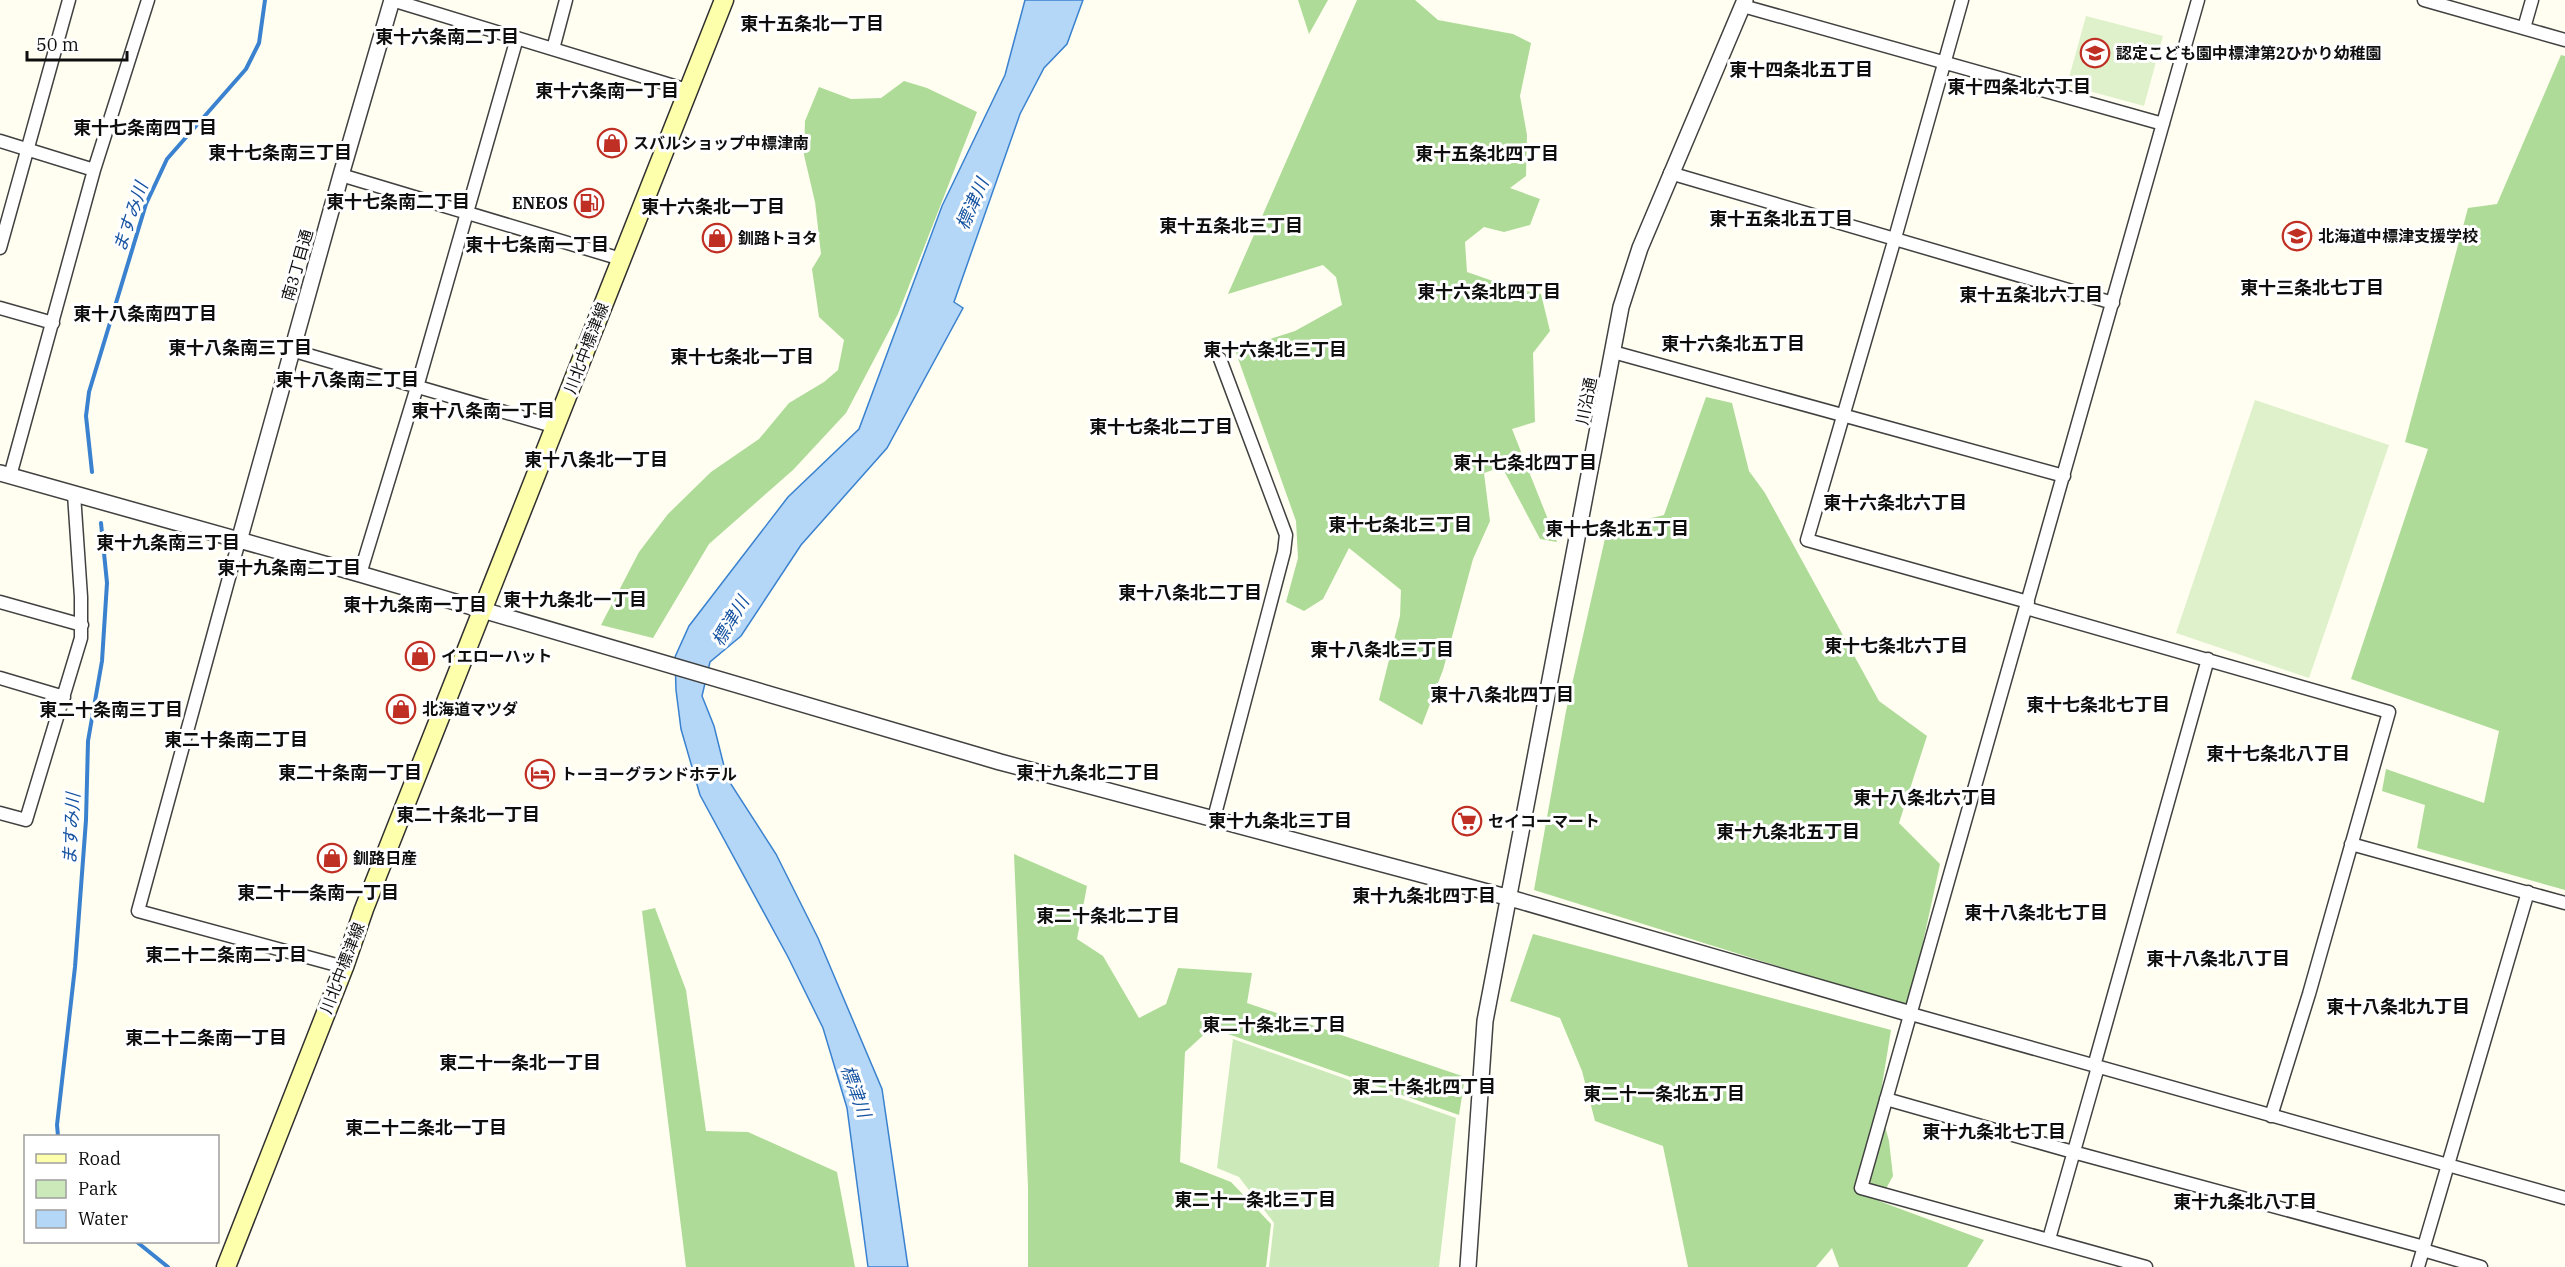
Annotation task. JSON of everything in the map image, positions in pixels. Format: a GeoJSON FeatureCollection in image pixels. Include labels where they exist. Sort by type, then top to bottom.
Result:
{"type":"FeatureCollection","features":[{"type":"Feature","properties":{"kind":"main road","name":"川北中標津線"},"geometry":{"type":"LineString","coordinates":[[226,1267],[344,967],[364,909],[724,0]]}},
{"type":"Feature","properties":{"kind":"street"},"geometry":{"type":"LineString","coordinates":[[0,248],[69,0]]}},
{"type":"Feature","properties":{"kind":"street"},"geometry":{"type":"LineString","coordinates":[[148,0],[94,170],[53,323],[5,475],[360,574],[612,650],[1000,762],[1510,898],[2096,1067],[2565,1198]]}},
{"type":"Feature","properties":{"kind":"street"},"geometry":{"type":"LineString","coordinates":[[392,0],[687,90]]}},
{"type":"Feature","properties":{"kind":"street","name":"南3丁目通"},"geometry":{"type":"LineString","coordinates":[[239,541],[291,350],[392,0]]}},
{"type":"Feature","properties":{"kind":"street"},"geometry":{"type":"LineString","coordinates":[[553,49],[566,0]]}},
{"type":"Feature","properties":{"kind":"street"},"geometry":{"type":"LineString","coordinates":[[1962,0],[1807,540],[2389,712],[2309,994],[2271,1116]]}},
{"type":"Feature","properties":{"kind":"street"},"geometry":{"type":"LineString","coordinates":[[2146,1267],[1861,1188],[2198,0]]}},
{"type":"Feature","properties":{"kind":"street"},"geometry":{"type":"LineString","coordinates":[[2424,0],[2565,40]]}},
{"type":"Feature","properties":{"kind":"street"},"geometry":{"type":"LineString","coordinates":[[2524,28],[2532,0]]}},
{"type":"Feature","properties":{"kind":"street"},"geometry":{"type":"LineString","coordinates":[[1744,3],[2163,124]]}},
{"type":"Feature","properties":{"kind":"street","name":"川沿通"},"geometry":{"type":"LineString","coordinates":[[1468,1267],[1485,1021],[1621,307],[1628,280],[1670,174],[1744,3]]}},
{"type":"Feature","properties":{"kind":"street"},"geometry":{"type":"LineString","coordinates":[[360,574],[417,387],[517,38]]}},
{"type":"Feature","properties":{"kind":"street"},"geometry":{"type":"LineString","coordinates":[[0,141],[94,170]]}},
{"type":"Feature","properties":{"kind":"street"},"geometry":{"type":"LineString","coordinates":[[1670,174],[2113,303]]}},
{"type":"Feature","properties":{"kind":"street"},"geometry":{"type":"LineString","coordinates":[[341,175],[621,259]]}},
{"type":"Feature","properties":{"kind":"street"},"geometry":{"type":"LineString","coordinates":[[0,308],[53,323]]}},
{"type":"Feature","properties":{"kind":"street"},"geometry":{"type":"LineString","coordinates":[[291,350],[556,427]]}},
{"type":"Feature","properties":{"kind":"street"},"geometry":{"type":"LineString","coordinates":[[1613,352],[2064,476]]}},
{"type":"Feature","properties":{"kind":"street"},"geometry":{"type":"LineString","coordinates":[[1214,818],[1284,552],[1286,535],[1220,358]]}},
{"type":"Feature","properties":{"kind":"street"},"geometry":{"type":"LineString","coordinates":[[0,813],[26,820],[81,638],[74,494]]}},
{"type":"Feature","properties":{"kind":"street"},"geometry":{"type":"LineString","coordinates":[[239,541],[138,911],[344,967]]}},
{"type":"Feature","properties":{"kind":"street"},"geometry":{"type":"LineString","coordinates":[[0,602],[82,625]]}},
{"type":"Feature","properties":{"kind":"street"},"geometry":{"type":"LineString","coordinates":[[2049,1239],[2208,659]]}},
{"type":"Feature","properties":{"kind":"street"},"geometry":{"type":"LineString","coordinates":[[0,678],[64,697]]}},
{"type":"Feature","properties":{"kind":"street"},"geometry":{"type":"LineString","coordinates":[[2351,844],[2565,903]]}},
{"type":"Feature","properties":{"kind":"street"},"geometry":{"type":"LineString","coordinates":[[2418,1267],[2528,892]]}},
{"type":"Feature","properties":{"kind":"street"},"geometry":{"type":"LineString","coordinates":[[1886,1099],[2424,1249],[2481,1267]]}},
{"type":"Feature","properties":{"kind":"green space"},"geometry":{"type":"Polygon","coordinates":[[[1298,0],[1328,0],[1309,34],[1298,0]]]}},
{"type":"Feature","properties":{"kind":"green space"},"geometry":{"type":"Polygon","coordinates":[[[1357,0],[1415,0],[1438,20],[1513,34],[1531,43],[1520,96],[1527,135],[1526,176],[1510,188],[1540,199],[1530,225],[1504,232],[1484,227],[1465,242],[1467,272],[1516,289],[1541,294],[1550,331],[1533,353],[1535,422],[1512,429],[1557,542],[1540,539],[1502,467],[1484,473],[1490,521],[1473,559],[1443,670],[1422,725],[1379,700],[1400,616],[1401,590],[1349,548],[1323,599],[1304,611],[1286,602],[1298,558],[1296,521],[1235,350],[1295,331],[1342,305],[1336,277],[1323,265],[1228,294],[1357,0]]]}},
{"type":"Feature","properties":{"kind":"green space"},"geometry":{"type":"Polygon","coordinates":[[[2086,16],[2163,36],[2144,106],[2067,85],[2086,16]]]}},
{"type":"Feature","properties":{"kind":"green space"},"geometry":{"type":"Polygon","coordinates":[[[2561,55],[2565,56],[2565,890],[2417,848],[2425,805],[2382,791],[2386,769],[2484,803],[2499,731],[2351,679],[2428,449],[2405,442],[2468,208],[2497,204],[2561,55]]]}},
{"type":"Feature","properties":{"kind":"green space"},"geometry":{"type":"Polygon","coordinates":[[[904,81],[927,88],[977,112],[898,314],[846,413],[793,470],[709,544],[653,638],[601,625],[639,552],[668,514],[711,472],[759,439],[789,403],[824,382],[838,370],[844,340],[819,317],[812,269],[821,254],[815,202],[804,155],[805,121],[819,87],[851,99],[881,98],[904,81]]]}},
{"type":"Feature","properties":{"kind":"green space"},"geometry":{"type":"Polygon","coordinates":[[[1706,397],[1732,403],[1749,471],[1765,493],[1879,701],[1927,736],[1899,823],[1940,864],[1909,1007],[1534,890],[1566,711],[1606,534],[1622,525],[1664,515],[1706,397]]]}},
{"type":"Feature","properties":{"kind":"green space"},"geometry":{"type":"Polygon","coordinates":[[[2255,400],[2389,445],[2309,678],[2176,633],[2255,400]]]}},
{"type":"Feature","properties":{"kind":"green space"},"geometry":{"type":"Polygon","coordinates":[[[1014,854],[1087,886],[1077,939],[1103,956],[1139,1018],[1166,1004],[1178,968],[1252,973],[1247,1003],[1465,1077],[1459,1115],[1211,1028],[1185,1052],[1180,1162],[1231,1182],[1271,1224],[1266,1267],[1028,1267],[1028,1187],[1014,854]]]}},
{"type":"Feature","properties":{"kind":"green space"},"geometry":{"type":"Polygon","coordinates":[[[655,908],[686,990],[706,1131],[748,1132],[837,1172],[855,1267],[686,1267],[642,911],[655,908]]]}},
{"type":"Feature","properties":{"kind":"green space"},"geometry":{"type":"Polygon","coordinates":[[[1533,934],[1891,1030],[1879,1104],[1889,1141],[1893,1176],[1879,1201],[1984,1240],[1967,1267],[1839,1267],[1832,1248],[1816,1267],[1688,1267],[1663,1146],[1595,1121],[1582,1071],[1560,1018],[1510,1001],[1533,934]]]}},
{"type":"Feature","properties":{"kind":"green space"},"geometry":{"type":"Polygon","coordinates":[[[1233,1039],[1456,1118],[1439,1267],[1269,1267],[1274,1223],[1239,1177],[1217,1168],[1233,1039]]]}},
{"type":"Feature","properties":{"kind":"water","name":"標津川"},"geometry":{"type":"Polygon","coordinates":[[[1025,0],[1083,0],[1067,44],[1044,68],[1020,114],[954,302],[963,308],[887,448],[801,545],[741,636],[710,662],[702,696],[714,726],[727,778],[776,854],[818,938],[882,1089],[908,1267],[868,1267],[847,1108],[823,1028],[788,957],[700,795],[681,729],[675,657],[689,626],[788,497],[859,429],[942,206],[1005,75],[1025,0]]]}},
{"type":"Feature","properties":{"kind":"waterway","name":"ますみ川"},"geometry":{"type":"LineString","coordinates":[[92,472],[86,416],[89,392],[146,204],[167,159],[246,69],[259,43],[265,0]]}},
{"type":"Feature","properties":{"kind":"waterway","name":"ますみ川"},"geometry":{"type":"LineString","coordinates":[[58,1135],[57,1125],[75,967],[86,820],[88,741],[102,661],[107,583],[101,523]]}},
{"type":"Feature","properties":{"kind":"waterway","name":"ますみ川"},"geometry":{"type":"LineString","coordinates":[[138,1243],[168,1267]]}},
{"type":"Feature","properties":{"kind":"place","name":"認定こども園中標津第2ひかり幼稚園"},"geometry":{"type":"Point","coordinates":[2095,53]}},
{"type":"Feature","properties":{"kind":"place","name":"スバルショップ中標津南"},"geometry":{"type":"Point","coordinates":[612,143]}},
{"type":"Feature","properties":{"kind":"place","name":"ENEOS"},"geometry":{"type":"Point","coordinates":[589,203]}},
{"type":"Feature","properties":{"kind":"place","name":"北海道中標津支援学校"},"geometry":{"type":"Point","coordinates":[2297,236]}},
{"type":"Feature","properties":{"kind":"place","name":"釧路トヨタ"},"geometry":{"type":"Point","coordinates":[717,238]}},
{"type":"Feature","properties":{"kind":"place","name":"イエローハット"},"geometry":{"type":"Point","coordinates":[420,656]}},
{"type":"Feature","properties":{"kind":"place","name":"北海道マツダ"},"geometry":{"type":"Point","coordinates":[401,709]}},
{"type":"Feature","properties":{"kind":"place","name":"トーヨーグランドホテル"},"geometry":{"type":"Point","coordinates":[540,774]}},
{"type":"Feature","properties":{"kind":"place","name":"セイコーマート"},"geometry":{"type":"Point","coordinates":[1467,821]}},
{"type":"Feature","properties":{"kind":"place","name":"釧路日産"},"geometry":{"type":"Point","coordinates":[332,858]}},
{"type":"Feature","properties":{"kind":"district","name":"東十五条北一丁目"},"geometry":{"type":"Point","coordinates":[812,23]}},
{"type":"Feature","properties":{"kind":"district","name":"東十六条南二丁目"},"geometry":{"type":"Point","coordinates":[447,36]}},
{"type":"Feature","properties":{"kind":"district","name":"東十四条北五丁目"},"geometry":{"type":"Point","coordinates":[1801,69]}},
{"type":"Feature","properties":{"kind":"district","name":"東十四条北六丁目"},"geometry":{"type":"Point","coordinates":[2019,86]}},
{"type":"Feature","properties":{"kind":"district","name":"東十六条南一丁目"},"geometry":{"type":"Point","coordinates":[607,90]}},
{"type":"Feature","properties":{"kind":"district","name":"東十七条南四丁目"},"geometry":{"type":"Point","coordinates":[145,127]}},
{"type":"Feature","properties":{"kind":"district","name":"東十七条南三丁目"},"geometry":{"type":"Point","coordinates":[280,152]}},
{"type":"Feature","properties":{"kind":"district","name":"東十五条北四丁目"},"geometry":{"type":"Point","coordinates":[1487,153]}},
{"type":"Feature","properties":{"kind":"district","name":"東十七条南二丁目"},"geometry":{"type":"Point","coordinates":[398,201]}},
{"type":"Feature","properties":{"kind":"district","name":"東十六条北一丁目"},"geometry":{"type":"Point","coordinates":[713,206]}},
{"type":"Feature","properties":{"kind":"district","name":"東十五条北五丁目"},"geometry":{"type":"Point","coordinates":[1781,218]}},
{"type":"Feature","properties":{"kind":"district","name":"東十五条北三丁目"},"geometry":{"type":"Point","coordinates":[1231,225]}},
{"type":"Feature","properties":{"kind":"district","name":"東十七条南一丁目"},"geometry":{"type":"Point","coordinates":[537,244]}},
{"type":"Feature","properties":{"kind":"district","name":"東十三条北七丁目"},"geometry":{"type":"Point","coordinates":[2312,287]}},
{"type":"Feature","properties":{"kind":"district","name":"東十六条北四丁目"},"geometry":{"type":"Point","coordinates":[1489,291]}},
{"type":"Feature","properties":{"kind":"district","name":"東十五条北六丁目"},"geometry":{"type":"Point","coordinates":[2031,294]}},
{"type":"Feature","properties":{"kind":"district","name":"東十八条南四丁目"},"geometry":{"type":"Point","coordinates":[145,313]}},
{"type":"Feature","properties":{"kind":"district","name":"東十六条北五丁目"},"geometry":{"type":"Point","coordinates":[1733,343]}},
{"type":"Feature","properties":{"kind":"district","name":"東十八条南三丁目"},"geometry":{"type":"Point","coordinates":[240,347]}},
{"type":"Feature","properties":{"kind":"district","name":"東十六条北三丁目"},"geometry":{"type":"Point","coordinates":[1275,349]}},
{"type":"Feature","properties":{"kind":"district","name":"東十七条北一丁目"},"geometry":{"type":"Point","coordinates":[742,356]}},
{"type":"Feature","properties":{"kind":"district","name":"東十八条南二丁目"},"geometry":{"type":"Point","coordinates":[347,379]}},
{"type":"Feature","properties":{"kind":"district","name":"東十八条南一丁目"},"geometry":{"type":"Point","coordinates":[483,410]}},
{"type":"Feature","properties":{"kind":"district","name":"東十七条北二丁目"},"geometry":{"type":"Point","coordinates":[1161,426]}},
{"type":"Feature","properties":{"kind":"district","name":"東十八条北一丁目"},"geometry":{"type":"Point","coordinates":[596,459]}},
{"type":"Feature","properties":{"kind":"district","name":"東十七条北四丁目"},"geometry":{"type":"Point","coordinates":[1525,462]}},
{"type":"Feature","properties":{"kind":"district","name":"東十六条北六丁目"},"geometry":{"type":"Point","coordinates":[1895,502]}},
{"type":"Feature","properties":{"kind":"district","name":"東十七条北三丁目"},"geometry":{"type":"Point","coordinates":[1400,524]}},
{"type":"Feature","properties":{"kind":"district","name":"東十七条北五丁目"},"geometry":{"type":"Point","coordinates":[1617,528]}},
{"type":"Feature","properties":{"kind":"district","name":"東十九条南三丁目"},"geometry":{"type":"Point","coordinates":[168,542]}},
{"type":"Feature","properties":{"kind":"district","name":"東十九条南二丁目"},"geometry":{"type":"Point","coordinates":[289,567]}},
{"type":"Feature","properties":{"kind":"district","name":"東十八条北二丁目"},"geometry":{"type":"Point","coordinates":[1190,592]}},
{"type":"Feature","properties":{"kind":"district","name":"東十九条北一丁目"},"geometry":{"type":"Point","coordinates":[575,599]}},
{"type":"Feature","properties":{"kind":"district","name":"東十九条南一丁目"},"geometry":{"type":"Point","coordinates":[415,604]}},
{"type":"Feature","properties":{"kind":"district","name":"東十七条北六丁目"},"geometry":{"type":"Point","coordinates":[1896,645]}},
{"type":"Feature","properties":{"kind":"district","name":"東十八条北三丁目"},"geometry":{"type":"Point","coordinates":[1382,649]}},
{"type":"Feature","properties":{"kind":"district","name":"東十八条北四丁目"},"geometry":{"type":"Point","coordinates":[1502,694]}},
{"type":"Feature","properties":{"kind":"district","name":"東十七条北七丁目"},"geometry":{"type":"Point","coordinates":[2098,704]}},
{"type":"Feature","properties":{"kind":"district","name":"東二十条南三丁目"},"geometry":{"type":"Point","coordinates":[111,709]}},
{"type":"Feature","properties":{"kind":"district","name":"東二十条南二丁目"},"geometry":{"type":"Point","coordinates":[236,739]}},
{"type":"Feature","properties":{"kind":"district","name":"東十七条北八丁目"},"geometry":{"type":"Point","coordinates":[2278,753]}},
{"type":"Feature","properties":{"kind":"district","name":"東二十条南一丁目"},"geometry":{"type":"Point","coordinates":[350,772]}},
{"type":"Feature","properties":{"kind":"district","name":"東十九条北二丁目"},"geometry":{"type":"Point","coordinates":[1088,772]}},
{"type":"Feature","properties":{"kind":"district","name":"東十八条北六丁目"},"geometry":{"type":"Point","coordinates":[1925,797]}},
{"type":"Feature","properties":{"kind":"district","name":"東二十条北一丁目"},"geometry":{"type":"Point","coordinates":[468,814]}},
{"type":"Feature","properties":{"kind":"district","name":"東十九条北三丁目"},"geometry":{"type":"Point","coordinates":[1280,820]}},
{"type":"Feature","properties":{"kind":"district","name":"東十九条北五丁目"},"geometry":{"type":"Point","coordinates":[1788,831]}},
{"type":"Feature","properties":{"kind":"district","name":"東二十一条南一丁目"},"geometry":{"type":"Point","coordinates":[318,892]}},
{"type":"Feature","properties":{"kind":"district","name":"東十九条北四丁目"},"geometry":{"type":"Point","coordinates":[1424,895]}},
{"type":"Feature","properties":{"kind":"district","name":"東十八条北七丁目"},"geometry":{"type":"Point","coordinates":[2036,912]}},
{"type":"Feature","properties":{"kind":"district","name":"東二十条北二丁目"},"geometry":{"type":"Point","coordinates":[1108,915]}},
{"type":"Feature","properties":{"kind":"district","name":"東二十二条南二丁目"},"geometry":{"type":"Point","coordinates":[226,954]}},
{"type":"Feature","properties":{"kind":"district","name":"東十八条北八丁目"},"geometry":{"type":"Point","coordinates":[2218,958]}},
{"type":"Feature","properties":{"kind":"district","name":"東十八条北九丁目"},"geometry":{"type":"Point","coordinates":[2398,1006]}},
{"type":"Feature","properties":{"kind":"district","name":"東二十条北三丁目"},"geometry":{"type":"Point","coordinates":[1274,1024]}},
{"type":"Feature","properties":{"kind":"district","name":"東二十二条南一丁目"},"geometry":{"type":"Point","coordinates":[206,1037]}},
{"type":"Feature","properties":{"kind":"district","name":"東二十一条北一丁目"},"geometry":{"type":"Point","coordinates":[520,1062]}},
{"type":"Feature","properties":{"kind":"district","name":"東二十条北四丁目"},"geometry":{"type":"Point","coordinates":[1424,1086]}},
{"type":"Feature","properties":{"kind":"district","name":"東二十一条北五丁目"},"geometry":{"type":"Point","coordinates":[1664,1093]}},
{"type":"Feature","properties":{"kind":"district","name":"東二十二条北一丁目"},"geometry":{"type":"Point","coordinates":[426,1127]}},
{"type":"Feature","properties":{"kind":"district","name":"東十九条北七丁目"},"geometry":{"type":"Point","coordinates":[1994,1131]}},
{"type":"Feature","properties":{"kind":"district","name":"東二十一条北三丁目"},"geometry":{"type":"Point","coordinates":[1255,1199]}},
{"type":"Feature","properties":{"kind":"district","name":"東十九条北八丁目"},"geometry":{"type":"Point","coordinates":[2245,1201]}}]}
